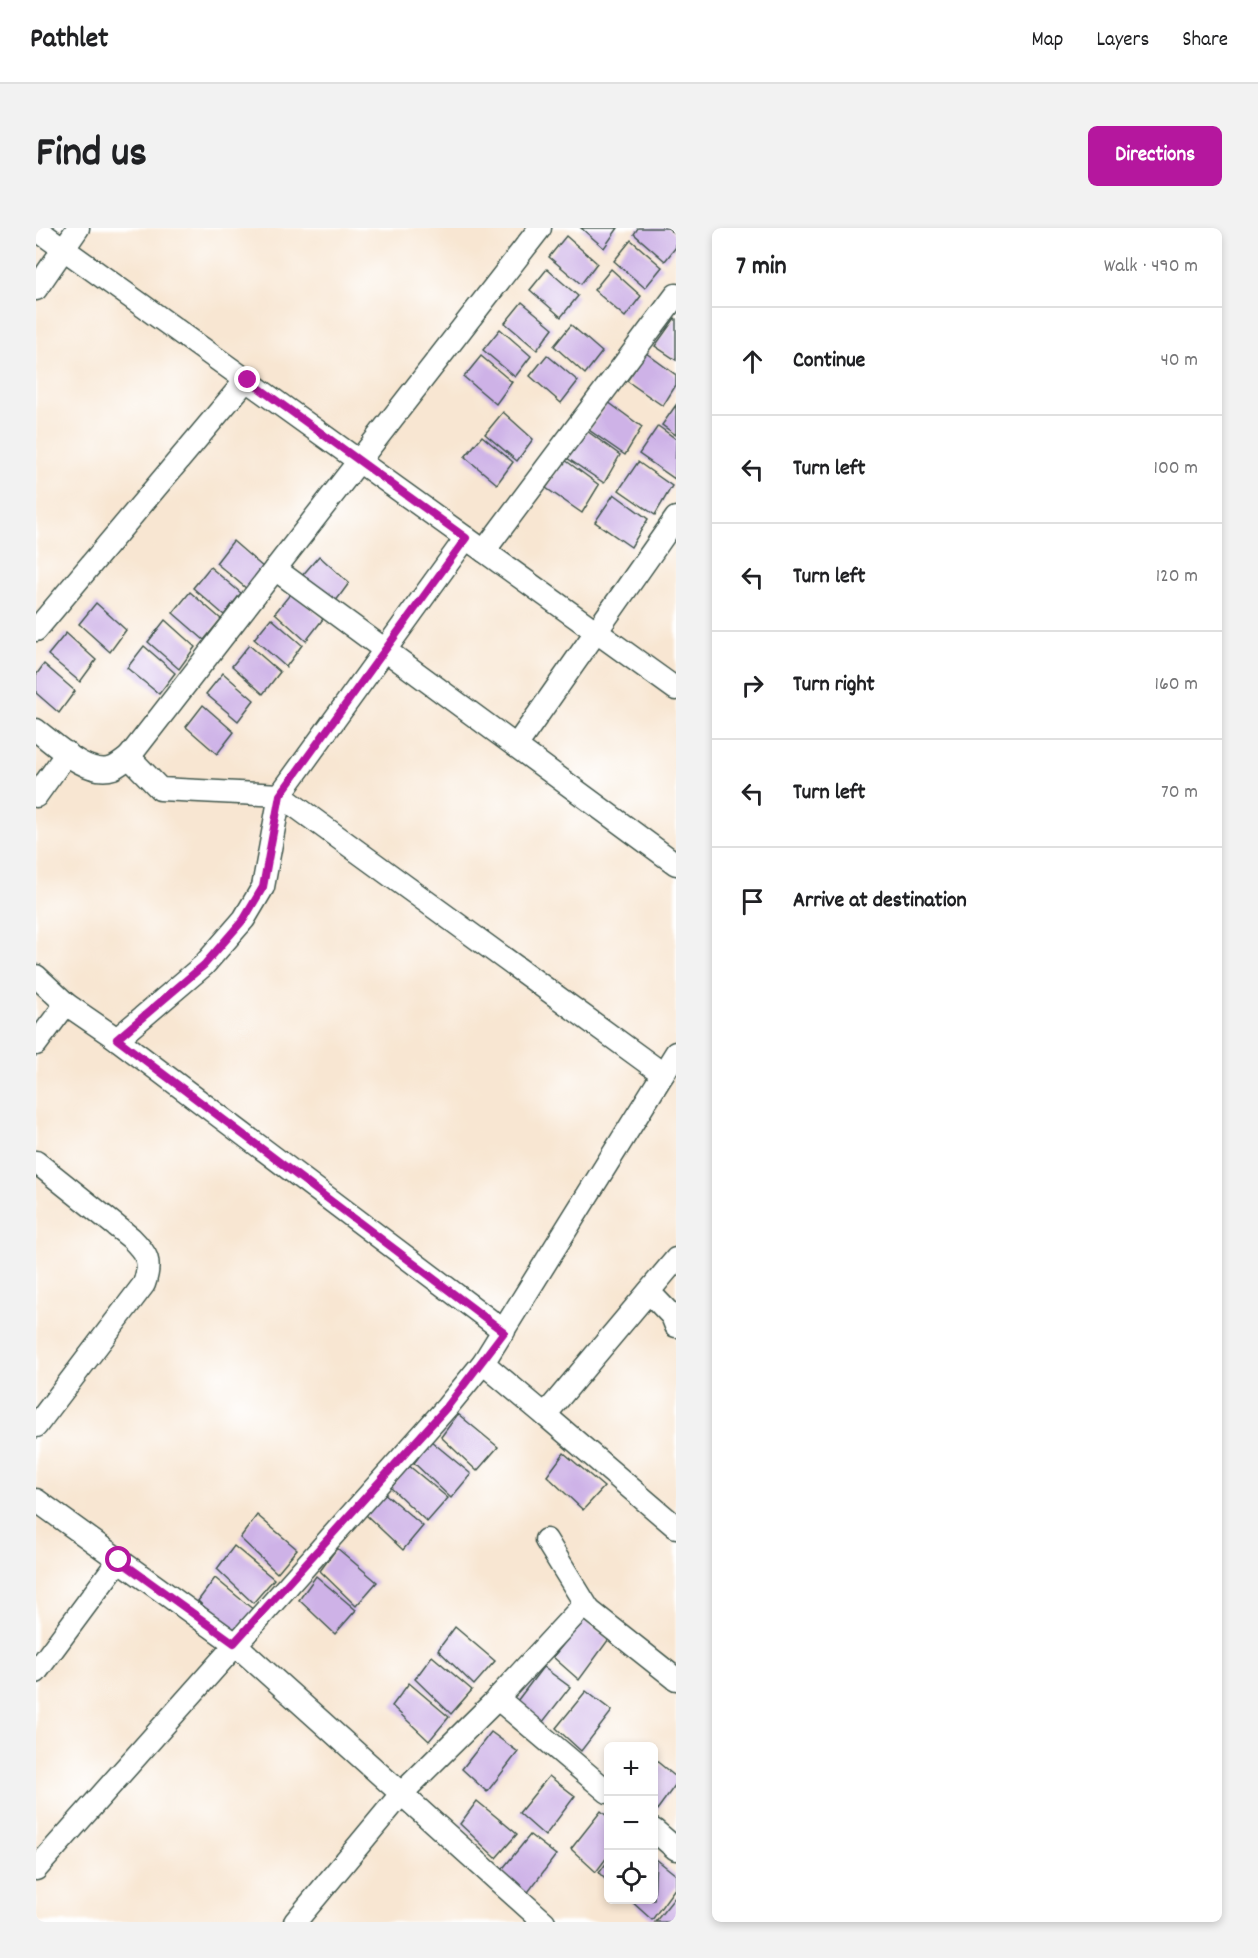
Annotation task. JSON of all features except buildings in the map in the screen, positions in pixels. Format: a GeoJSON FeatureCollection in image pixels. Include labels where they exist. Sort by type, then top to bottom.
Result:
{"type":"FeatureCollection","features":[{"type":"Feature","properties":{"kind":"street"},"geometry":{"type":"LineString","coordinates":[[36,228],[676,689]]}},
{"type":"Feature","properties":{"kind":"street"},"geometry":{"type":"LineString","coordinates":[[36,289],[78,228]]}},
{"type":"Feature","properties":{"kind":"street"},"geometry":{"type":"LineString","coordinates":[[36,730],[67,753],[98,769],[113,768],[129,758],[540,228]]}},
{"type":"Feature","properties":{"kind":"street"},"geometry":{"type":"LineString","coordinates":[[117,1039],[204,965],[244,919],[263,887],[280,795],[385,650],[475,544],[676,295]]}},
{"type":"Feature","properties":{"kind":"street"},"geometry":{"type":"LineString","coordinates":[[36,630],[248,380]]}},
{"type":"Feature","properties":{"kind":"street"},"geometry":{"type":"LineString","coordinates":[[516,746],[676,518]]}},
{"type":"Feature","properties":{"kind":"street"},"geometry":{"type":"LineString","coordinates":[[275,570],[676,864]]}},
{"type":"Feature","properties":{"kind":"street"},"geometry":{"type":"LineString","coordinates":[[36,796],[67,753]]}},
{"type":"Feature","properties":{"kind":"street"},"geometry":{"type":"LineString","coordinates":[[129,758],[160,789],[280,795],[663,1074]]}},
{"type":"Feature","properties":{"kind":"street"},"geometry":{"type":"LineString","coordinates":[[36,976],[66,1004],[117,1039],[504,1332]]}},
{"type":"Feature","properties":{"kind":"street"},"geometry":{"type":"LineString","coordinates":[[36,1044],[66,1004]]}},
{"type":"Feature","properties":{"kind":"street"},"geometry":{"type":"LineString","coordinates":[[36,1869],[234,1643],[447,1407],[483,1363],[676,1053]]}},
{"type":"Feature","properties":{"kind":"street"},"geometry":{"type":"LineString","coordinates":[[36,1162],[131,1238],[144,1251],[150,1269],[144,1284],[36,1426]]}},
{"type":"Feature","properties":{"kind":"street"},"geometry":{"type":"LineString","coordinates":[[545,1415],[676,1259]]}},
{"type":"Feature","properties":{"kind":"street"},"geometry":{"type":"LineString","coordinates":[[649,1292],[672,1316],[676,1326]]}},
{"type":"Feature","properties":{"kind":"street"},"geometry":{"type":"LineString","coordinates":[[483,1363],[676,1527]]}},
{"type":"Feature","properties":{"kind":"street"},"geometry":{"type":"LineString","coordinates":[[36,1500],[234,1643],[402,1793],[533,1918]]}},
{"type":"Feature","properties":{"kind":"street"},"geometry":{"type":"LineString","coordinates":[[546,1540],[589,1610],[676,1679]]}},
{"type":"Feature","properties":{"kind":"street"},"geometry":{"type":"LineString","coordinates":[[36,1672],[119,1560]]}},
{"type":"Feature","properties":{"kind":"street"},"geometry":{"type":"LineString","coordinates":[[295,1922],[402,1793],[497,1698],[580,1609],[589,1610]]}},
{"type":"Feature","properties":{"kind":"street"},"geometry":{"type":"LineString","coordinates":[[497,1698],[604,1788]]}},
{"type":"Feature","properties":{"kind":"street"},"geometry":{"type":"LineString","coordinates":[[658,1833],[676,1849]]}},
{"type":"Feature","properties":{"kind":"route"},"geometry":{"type":"LineString","coordinates":[[119,1560],[234,1643],[447,1407],[483,1363],[504,1332],[117,1039],[163,1003],[204,965],[244,919],[263,887],[280,795],[466,538],[248,380]]}}]}
